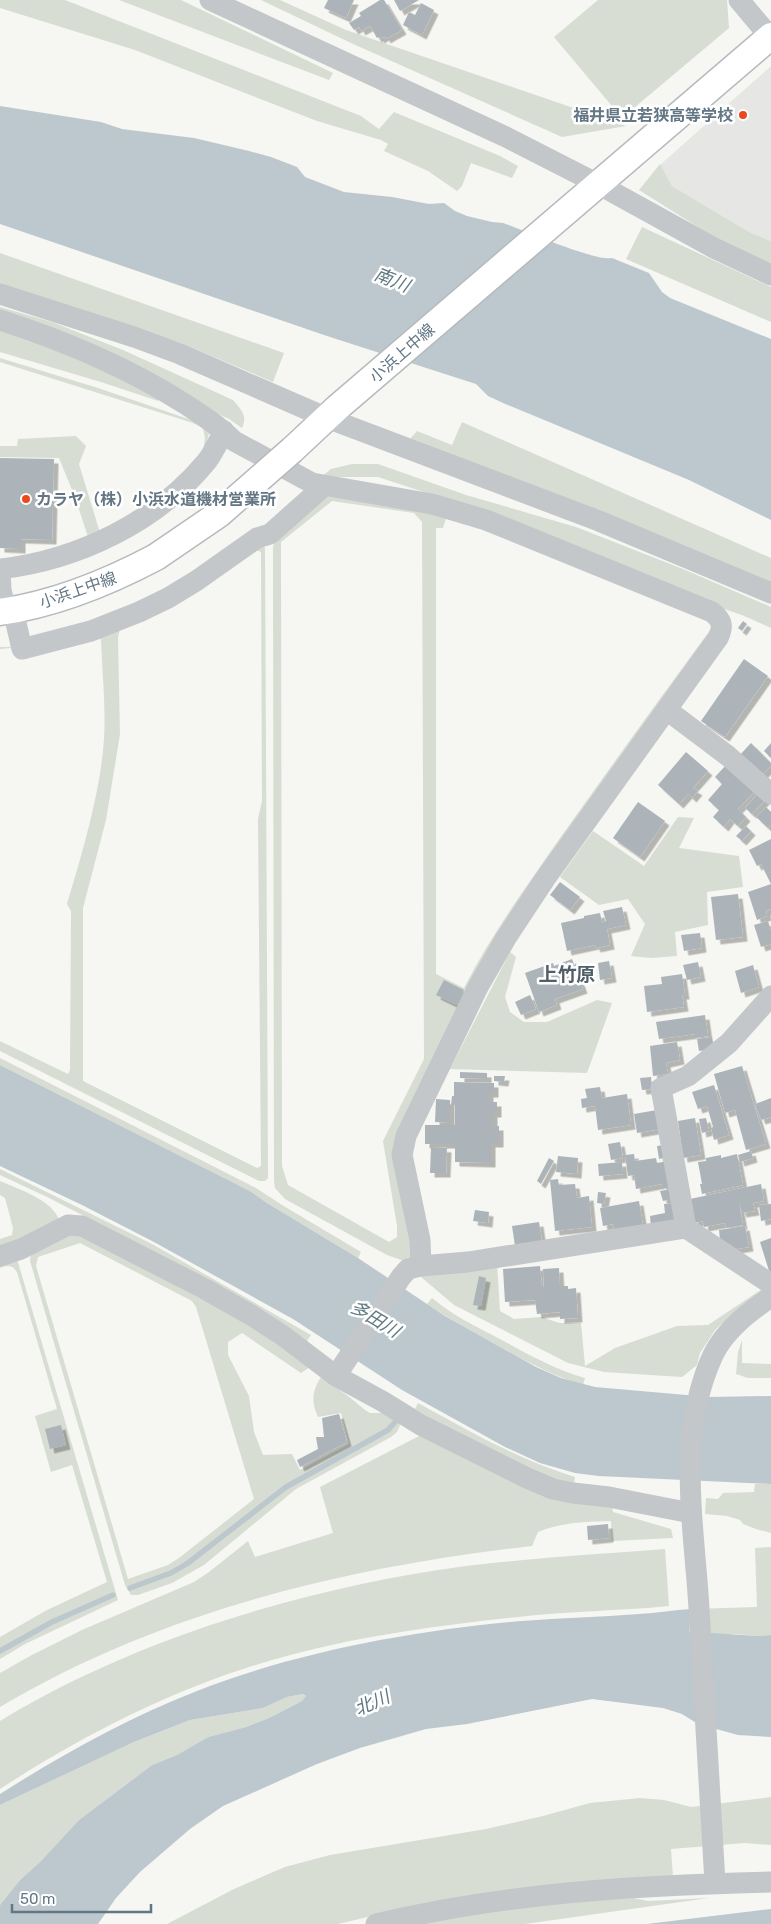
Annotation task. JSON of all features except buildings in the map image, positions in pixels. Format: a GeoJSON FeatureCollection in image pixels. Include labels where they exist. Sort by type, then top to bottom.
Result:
{"type":"FeatureCollection","features":[{"type":"Feature","properties":{"kind":"main road","name":"小浜上中線"},"geometry":{"type":"LineString","coordinates":[[6,611],[52,601],[95,587],[156,557],[219,514],[332,413],[770,36]]}},
{"type":"Feature","properties":{"kind":"street"},"geometry":{"type":"LineString","coordinates":[[210,0],[506,137],[589,191],[771,275]]}},
{"type":"Feature","properties":{"kind":"street"},"geometry":{"type":"LineString","coordinates":[[739,0],[770,36]]}},
{"type":"Feature","properties":{"kind":"street"},"geometry":{"type":"LineString","coordinates":[[0,294],[134,337],[180,354],[332,413],[771,593]]}},
{"type":"Feature","properties":{"kind":"street"},"geometry":{"type":"LineString","coordinates":[[0,320],[46,335],[115,364],[170,395],[224,431],[234,440],[312,484],[432,504],[486,520],[712,612],[720,618],[723,629],[718,638],[545,879],[506,938],[478,987],[406,1136],[402,1156],[420,1240],[421,1266]]}},
{"type":"Feature","properties":{"kind":"street"},"geometry":{"type":"LineString","coordinates":[[224,431],[209,459],[175,495],[123,529],[73,552],[25,566],[0,569],[6,611],[22,649],[91,630],[139,612],[196,581],[257,538],[270,534],[324,486]]}},
{"type":"Feature","properties":{"kind":"street"},"geometry":{"type":"LineString","coordinates":[[667,710],[728,756],[771,794]]}},
{"type":"Feature","properties":{"kind":"street"},"geometry":{"type":"LineString","coordinates":[[686,1228],[661,1088],[688,1076],[729,1043],[771,996]]}},
{"type":"Feature","properties":{"kind":"street"},"geometry":{"type":"LineString","coordinates":[[0,1256],[21,1249],[68,1225],[82,1226],[188,1280],[252,1316],[421,1425],[527,1478],[573,1493],[690,1503]]}},
{"type":"Feature","properties":{"kind":"street"},"geometry":{"type":"LineString","coordinates":[[339,1371],[401,1277],[408,1269],[421,1266],[468,1262],[686,1228],[771,1284]]}},
{"type":"Feature","properties":{"kind":"street"},"geometry":{"type":"LineString","coordinates":[[714,1875],[696,1560],[690,1503],[690,1453],[700,1389],[714,1353],[728,1332],[747,1314],[771,1297]]}},
{"type":"Feature","properties":{"kind":"street"},"geometry":{"type":"LineString","coordinates":[[376,1924],[439,1910],[714,1875],[771,1882]]}},
{"type":"Feature","properties":{"kind":"shaded area"},"geometry":{"type":"Polygon","coordinates":[[[0,0],[65,0],[361,116],[379,129],[394,112],[500,156],[518,166],[512,178],[471,163],[462,186],[457,191],[428,171],[384,151],[388,144],[381,140],[317,121],[135,50],[0,8],[0,0]]]}},
{"type":"Feature","properties":{"kind":"shaded area"},"geometry":{"type":"Polygon","coordinates":[[[119,0],[181,0],[333,73],[329,80],[119,0]]]}},
{"type":"Feature","properties":{"kind":"shaded area"},"geometry":{"type":"Polygon","coordinates":[[[261,0],[280,0],[346,30],[626,126],[562,137],[351,43],[261,0]]]}},
{"type":"Feature","properties":{"kind":"shaded area"},"geometry":{"type":"Polygon","coordinates":[[[598,0],[727,0],[729,28],[622,118],[554,37],[598,0]]]}},
{"type":"Feature","properties":{"kind":"shaded area","name":"福井県立若狭高等学校"},"geometry":{"type":"Polygon","coordinates":[[[771,66],[771,241],[751,233],[672,186],[660,165],[771,66]]]}},
{"type":"Feature","properties":{"kind":"shaded area"},"geometry":{"type":"Polygon","coordinates":[[[660,164],[672,186],[751,233],[771,241],[771,264],[720,241],[639,190],[660,164]]]}},
{"type":"Feature","properties":{"kind":"shaded area"},"geometry":{"type":"Polygon","coordinates":[[[642,227],[771,287],[771,322],[626,259],[642,227]]]}},
{"type":"Feature","properties":{"kind":"shaded area"},"geometry":{"type":"Polygon","coordinates":[[[0,253],[284,353],[273,382],[186,345],[0,284],[0,253]]]}},
{"type":"Feature","properties":{"kind":"shaded area"},"geometry":{"type":"Polygon","coordinates":[[[0,307],[52,322],[123,350],[233,400],[244,416],[242,428],[229,419],[0,315],[0,307]]]}},
{"type":"Feature","properties":{"kind":"shaded area"},"geometry":{"type":"Polygon","coordinates":[[[0,326],[160,395],[158,401],[0,352],[0,326]]]}},
{"type":"Feature","properties":{"kind":"shaded area"},"geometry":{"type":"Polygon","coordinates":[[[0,358],[98,388],[194,421],[210,429],[204,455],[172,492],[163,499],[121,524],[89,540],[75,497],[59,458],[0,457],[0,446],[17,446],[18,439],[76,436],[86,446],[79,464],[100,533],[151,505],[170,492],[203,454],[205,438],[203,428],[193,423],[0,362],[0,358]]]}},
{"type":"Feature","properties":{"kind":"shaded area"},"geometry":{"type":"Polygon","coordinates":[[[462,422],[771,558],[771,583],[410,439],[417,431],[452,445],[462,422]]]}},
{"type":"Feature","properties":{"kind":"shaded area"},"geometry":{"type":"Polygon","coordinates":[[[352,464],[378,464],[466,495],[576,527],[683,569],[771,607],[771,628],[491,514],[378,477],[321,477],[331,469],[352,464]]]}},
{"type":"Feature","properties":{"kind":"shaded area"},"geometry":{"type":"Polygon","coordinates":[[[329,494],[430,510],[483,526],[713,618],[716,621],[716,631],[540,876],[502,935],[474,984],[402,1134],[398,1155],[415,1240],[411,1258],[407,1262],[387,1255],[285,1199],[275,1188],[273,547],[276,538],[329,494]],[[332,501],[281,542],[282,1166],[288,1185],[389,1242],[397,1237],[397,1226],[383,1141],[424,1059],[422,522],[414,513],[332,501]],[[446,518],[443,528],[436,528],[436,974],[464,988],[497,930],[522,893],[711,629],[710,621],[484,530],[446,518]]]}},
{"type":"Feature","properties":{"kind":"shaded area"},"geometry":{"type":"Polygon","coordinates":[[[261,543],[265,548],[268,1178],[265,1181],[259,1181],[0,1051],[0,1041],[68,1074],[70,1070],[71,911],[67,904],[90,822],[102,759],[105,714],[101,639],[83,641],[16,657],[11,648],[0,649],[0,647],[61,646],[261,543]],[[256,550],[120,628],[118,638],[120,734],[106,820],[83,908],[83,1081],[257,1168],[261,1166],[258,819],[262,801],[261,552],[256,550]]]}},
{"type":"Feature","properties":{"kind":"shaded area"},"geometry":{"type":"Polygon","coordinates":[[[678,817],[694,818],[679,848],[739,856],[743,887],[707,892],[708,925],[675,932],[677,956],[651,958],[631,956],[645,924],[628,899],[599,905],[560,877],[593,831],[644,866],[678,817]]]}},
{"type":"Feature","properties":{"kind":"shaded area"},"geometry":{"type":"Polygon","coordinates":[[[510,952],[516,957],[505,997],[510,1012],[524,1022],[547,1022],[597,1000],[612,1003],[587,1073],[450,1069],[510,952]]]}},
{"type":"Feature","properties":{"kind":"shaded area"},"geometry":{"type":"Polygon","coordinates":[[[0,1058],[256,1188],[361,1252],[358,1258],[250,1191],[0,1065],[0,1058]]]}},
{"type":"Feature","properties":{"kind":"shaded area"},"geometry":{"type":"Polygon","coordinates":[[[0,1169],[152,1244],[311,1335],[307,1341],[127,1238],[0,1175],[0,1169]]]}},
{"type":"Feature","properties":{"kind":"shaded area"},"geometry":{"type":"Polygon","coordinates":[[[0,1181],[42,1201],[50,1207],[59,1220],[0,1250],[0,1239],[12,1235],[13,1228],[5,1198],[0,1195],[0,1181]]]}},
{"type":"Feature","properties":{"kind":"shaded area"},"geometry":{"type":"Polygon","coordinates":[[[70,1233],[83,1235],[248,1323],[310,1367],[301,1373],[242,1333],[228,1342],[228,1355],[249,1396],[254,1432],[263,1455],[292,1454],[300,1470],[349,1444],[341,1413],[318,1417],[314,1406],[314,1397],[321,1377],[370,1413],[384,1413],[401,1423],[397,1432],[296,1489],[204,1565],[172,1583],[138,1595],[131,1595],[125,1585],[30,1261],[31,1250],[70,1233]],[[80,1243],[38,1257],[36,1266],[128,1579],[168,1565],[254,1499],[196,1307],[192,1301],[80,1243]]]}},
{"type":"Feature","properties":{"kind":"shaded area"},"geometry":{"type":"Polygon","coordinates":[[[17,1259],[118,1600],[25,1644],[0,1659],[0,1637],[47,1610],[107,1582],[72,1465],[51,1472],[35,1416],[57,1409],[17,1272],[10,1266],[0,1268],[0,1262],[17,1259]]]}},
{"type":"Feature","properties":{"kind":"shaded area"},"geometry":{"type":"Polygon","coordinates":[[[497,1262],[500,1311],[514,1319],[542,1317],[559,1323],[581,1323],[585,1366],[615,1348],[677,1326],[708,1325],[765,1287],[764,1291],[715,1330],[700,1353],[697,1365],[682,1377],[604,1372],[568,1363],[454,1305],[420,1276],[497,1262]]]}},
{"type":"Feature","properties":{"kind":"shaded area"},"geometry":{"type":"Polygon","coordinates":[[[432,1298],[464,1320],[530,1355],[585,1378],[583,1385],[538,1367],[461,1325],[427,1304],[432,1298]]]}},
{"type":"Feature","properties":{"kind":"shaded area"},"geometry":{"type":"Polygon","coordinates":[[[742,1340],[742,1363],[771,1364],[771,1378],[748,1378],[736,1374],[738,1352],[742,1340]]]}},
{"type":"Feature","properties":{"kind":"shaded area"},"geometry":{"type":"Polygon","coordinates":[[[418,1403],[514,1453],[575,1477],[574,1485],[536,1472],[482,1446],[415,1409],[418,1403]]]}},
{"type":"Feature","properties":{"kind":"shaded area"},"geometry":{"type":"Polygon","coordinates":[[[421,1435],[612,1507],[613,1512],[671,1529],[673,1538],[612,1541],[611,1521],[574,1523],[538,1532],[532,1546],[394,1567],[325,1581],[257,1598],[191,1619],[125,1644],[62,1673],[0,1707],[0,1673],[82,1630],[194,1582],[248,1541],[255,1557],[333,1533],[320,1487],[421,1435]]]}},
{"type":"Feature","properties":{"kind":"shaded area"},"geometry":{"type":"Polygon","coordinates":[[[755,1484],[771,1484],[771,1533],[743,1524],[740,1520],[727,1516],[705,1514],[706,1498],[718,1499],[723,1493],[754,1492],[755,1484]]]}},
{"type":"Feature","properties":{"kind":"shaded area"},"geometry":{"type":"Polygon","coordinates":[[[771,1547],[771,1635],[735,1634],[693,1637],[689,1631],[692,1609],[757,1607],[755,1548],[771,1547]]]}},
{"type":"Feature","properties":{"kind":"shaded area"},"geometry":{"type":"Polygon","coordinates":[[[665,1549],[669,1606],[537,1615],[462,1623],[377,1636],[294,1654],[255,1665],[179,1693],[105,1727],[34,1767],[0,1789],[0,1721],[53,1691],[108,1665],[166,1641],[225,1620],[285,1602],[406,1575],[491,1563],[665,1549]]]}},
{"type":"Feature","properties":{"kind":"shaded area"},"geometry":{"type":"Polygon","coordinates":[[[303,1694],[307,1697],[302,1701],[269,1718],[246,1727],[208,1737],[177,1755],[152,1765],[79,1820],[40,1862],[20,1880],[0,1905],[0,1805],[134,1742],[190,1720],[263,1708],[287,1697],[303,1694]]]}},
{"type":"Feature","properties":{"kind":"shaded area"},"geometry":{"type":"Polygon","coordinates":[[[771,1797],[771,1845],[744,1843],[671,1849],[673,1877],[393,1911],[338,1924],[167,1924],[234,1889],[285,1867],[330,1855],[486,1829],[590,1803],[640,1798],[664,1800],[691,1807],[771,1797]]]}},
{"type":"Feature","properties":{"kind":"shaded area"},"geometry":{"type":"Polygon","coordinates":[[[633,1898],[648,1901],[709,1898],[525,1924],[413,1924],[467,1914],[523,1907],[633,1898]]]}},
{"type":"Feature","properties":{"kind":"water","name":"南川"},"geometry":{"type":"Polygon","coordinates":[[[0,106],[101,122],[122,129],[194,138],[249,151],[297,167],[305,177],[344,192],[392,197],[429,204],[444,203],[455,211],[467,216],[503,223],[576,251],[604,258],[612,258],[649,273],[662,292],[670,298],[771,339],[771,520],[689,480],[503,403],[488,396],[476,384],[327,336],[0,224],[0,106]]]}},
{"type":"Feature","properties":{"kind":"water","name":"多田川"},"geometry":{"type":"Polygon","coordinates":[[[0,1065],[250,1191],[358,1258],[445,1316],[536,1367],[561,1378],[595,1387],[709,1397],[771,1396],[771,1484],[599,1476],[575,1473],[540,1463],[505,1447],[402,1390],[293,1319],[154,1242],[0,1166],[0,1065]]]}},
{"type":"Feature","properties":{"kind":"water","name":"北川"},"geometry":{"type":"Polygon","coordinates":[[[692,1609],[689,1631],[693,1637],[712,1633],[771,1635],[771,1737],[738,1735],[698,1724],[682,1714],[663,1708],[592,1699],[467,1724],[426,1729],[360,1748],[317,1764],[223,1806],[190,1829],[140,1872],[116,1898],[98,1924],[0,1924],[0,1905],[20,1880],[40,1862],[79,1820],[152,1765],[177,1755],[208,1737],[246,1727],[269,1718],[302,1701],[306,1696],[303,1694],[287,1697],[263,1708],[190,1720],[134,1742],[0,1805],[0,1794],[72,1751],[146,1713],[235,1677],[315,1654],[399,1637],[482,1625],[692,1609]]]}},
{"type":"Feature","properties":{"kind":"water"},"geometry":{"type":"Polygon","coordinates":[[[771,1909],[771,1924],[647,1924],[771,1909]]]}},
{"type":"Feature","properties":{"kind":"waterway"},"geometry":{"type":"LineString","coordinates":[[130,1588],[171,1573],[188,1563],[286,1487],[388,1430],[396,1421]]}},
{"type":"Feature","properties":{"kind":"waterway"},"geometry":{"type":"LineString","coordinates":[[0,1651],[52,1622],[113,1595]]}},
{"type":"Feature","properties":{"kind":"place","name":"福井県立若狭高等学校"},"geometry":{"type":"Point","coordinates":[743,115]}},
{"type":"Feature","properties":{"kind":"place","name":"カラヤ（株）小浜水道機材営業所"},"geometry":{"type":"Point","coordinates":[26,499]}},
{"type":"Feature","properties":{"kind":"district","name":"上竹原"},"geometry":{"type":"Point","coordinates":[567,974]}}]}
